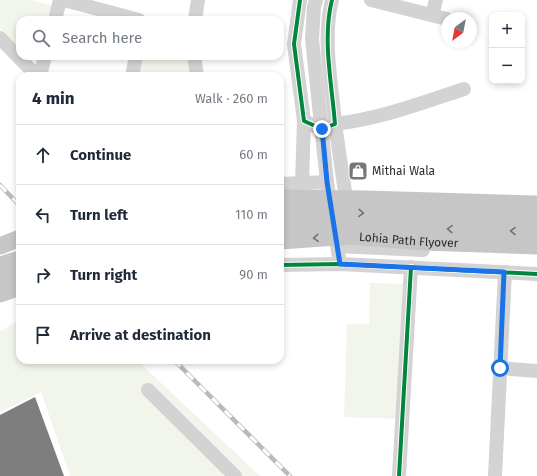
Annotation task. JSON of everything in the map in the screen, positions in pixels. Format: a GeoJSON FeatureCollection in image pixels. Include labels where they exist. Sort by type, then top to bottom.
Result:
{"type":"FeatureCollection","features":[{"type":"Feature","properties":{"kind":"main road"},"geometry":{"type":"LineString","coordinates":[[284,198],[537,204]]}},
{"type":"Feature","properties":{"kind":"main road","name":"Lohia Path Flyover"},"geometry":{"type":"LineString","coordinates":[[284,213],[303,212],[490,224],[537,231]]}},
{"type":"Feature","properties":{"kind":"main road","name":"Lohia Path Flyover"},"geometry":{"type":"LineString","coordinates":[[284,226],[306,224],[490,224],[537,219]]}},
{"type":"Feature","properties":{"kind":"main road","name":"Lohia Path Flyover"},"geometry":{"type":"LineString","coordinates":[[284,241],[351,236],[424,242],[537,246]]}},
{"type":"Feature","properties":{"kind":"main road"},"geometry":{"type":"LineString","coordinates":[[0,246],[16,240]]}},
{"type":"Feature","properties":{"kind":"main road"},"geometry":{"type":"LineString","coordinates":[[0,265],[16,260]]}},
{"type":"Feature","properties":{"kind":"main road"},"geometry":{"type":"LineString","coordinates":[[0,278],[16,273]]}},
{"type":"Feature","properties":{"kind":"main road"},"geometry":{"type":"LineString","coordinates":[[0,294],[16,289]]}},
{"type":"Feature","properties":{"kind":"street"},"geometry":{"type":"LineString","coordinates":[[56,16],[60,0]]}},
{"type":"Feature","properties":{"kind":"street"},"geometry":{"type":"LineString","coordinates":[[64,0],[124,16]]}},
{"type":"Feature","properties":{"kind":"street"},"geometry":{"type":"LineString","coordinates":[[196,16],[198,0]]}},
{"type":"Feature","properties":{"kind":"street"},"geometry":{"type":"LineString","coordinates":[[300,0],[294,44],[304,121],[302,183]]}},
{"type":"Feature","properties":{"kind":"street"},"geometry":{"type":"LineString","coordinates":[[316,0],[314,7],[312,39],[328,126],[345,192]]}},
{"type":"Feature","properties":{"kind":"street"},"geometry":{"type":"LineString","coordinates":[[332,0],[328,42],[328,186],[340,264]]}},
{"type":"Feature","properties":{"kind":"street"},"geometry":{"type":"LineString","coordinates":[[371,0],[441,17]]}},
{"type":"Feature","properties":{"kind":"street"},"geometry":{"type":"LineString","coordinates":[[432,15],[436,0]]}},
{"type":"Feature","properties":{"kind":"street"},"geometry":{"type":"LineString","coordinates":[[0,38],[16,54]]}},
{"type":"Feature","properties":{"kind":"street"},"geometry":{"type":"LineString","coordinates":[[21,60],[34,72]]}},
{"type":"Feature","properties":{"kind":"street"},"geometry":{"type":"LineString","coordinates":[[41,72],[44,60]]}},
{"type":"Feature","properties":{"kind":"street"},"geometry":{"type":"LineString","coordinates":[[133,72],[135,60]]}},
{"type":"Feature","properties":{"kind":"street"},"geometry":{"type":"LineString","coordinates":[[195,60],[196,72]]}},
{"type":"Feature","properties":{"kind":"street"},"geometry":{"type":"LineString","coordinates":[[304,121],[328,126],[351,122],[414,106],[464,89]]}},
{"type":"Feature","properties":{"kind":"street"},"geometry":{"type":"LineString","coordinates":[[284,184],[302,183],[328,186],[345,192],[537,199]]}},
{"type":"Feature","properties":{"kind":"street"},"geometry":{"type":"LineString","coordinates":[[338,246],[537,254]]}},
{"type":"Feature","properties":{"kind":"street"},"geometry":{"type":"LineString","coordinates":[[284,265],[340,264],[537,274]]}},
{"type":"Feature","properties":{"kind":"street"},"geometry":{"type":"LineString","coordinates":[[399,476],[411,267]]}},
{"type":"Feature","properties":{"kind":"street"},"geometry":{"type":"LineString","coordinates":[[495,476],[504,272]]}},
{"type":"Feature","properties":{"kind":"street"},"geometry":{"type":"LineString","coordinates":[[500,368],[537,371]]}},
{"type":"Feature","properties":{"kind":"street"},"geometry":{"type":"LineString","coordinates":[[148,390],[235,476]]}},
{"type":"Feature","properties":{"kind":"shaded area"},"geometry":{"type":"Polygon","coordinates":[[[0,0],[31,0],[53,6],[50,16],[16,16],[16,46],[0,28],[0,0]]]}},
{"type":"Feature","properties":{"kind":"shaded area"},"geometry":{"type":"Polygon","coordinates":[[[142,60],[188,60],[189,72],[139,72],[142,60]]]}},
{"type":"Feature","properties":{"kind":"shaded area"},"geometry":{"type":"Polygon","coordinates":[[[370,283],[404,284],[401,419],[344,417],[347,324],[369,324],[370,283]]]}},
{"type":"Feature","properties":{"kind":"shaded area"},"geometry":{"type":"Polygon","coordinates":[[[16,322],[16,364],[141,364],[260,476],[70,476],[41,392],[0,412],[0,331],[16,322]]]}},
{"type":"Feature","properties":{"kind":"building"},"geometry":{"type":"Polygon","coordinates":[[[35,397],[64,476],[0,476],[0,415],[35,397]]]}},
{"type":"Feature","properties":{"kind":"railway"},"geometry":{"type":"LineString","coordinates":[[0,185],[16,202]]}},
{"type":"Feature","properties":{"kind":"railway"},"geometry":{"type":"LineString","coordinates":[[178,364],[290,476]]}},
{"type":"Feature","properties":{"kind":"cycle path"},"geometry":{"type":"LineString","coordinates":[[300,0],[294,44],[304,121],[322,129],[335,124],[328,46],[329,15],[332,0]]}},
{"type":"Feature","properties":{"kind":"cycle path"},"geometry":{"type":"LineString","coordinates":[[284,265],[340,264],[537,274]]}},
{"type":"Feature","properties":{"kind":"cycle path"},"geometry":{"type":"LineString","coordinates":[[399,476],[411,267]]}},
{"type":"Feature","properties":{"kind":"place","name":"Mithai Wala"},"geometry":{"type":"Point","coordinates":[358,171]}},
{"type":"Feature","properties":{"kind":"route"},"geometry":{"type":"LineString","coordinates":[[322,129],[327,182],[340,264],[504,272],[500,368]]}}]}
